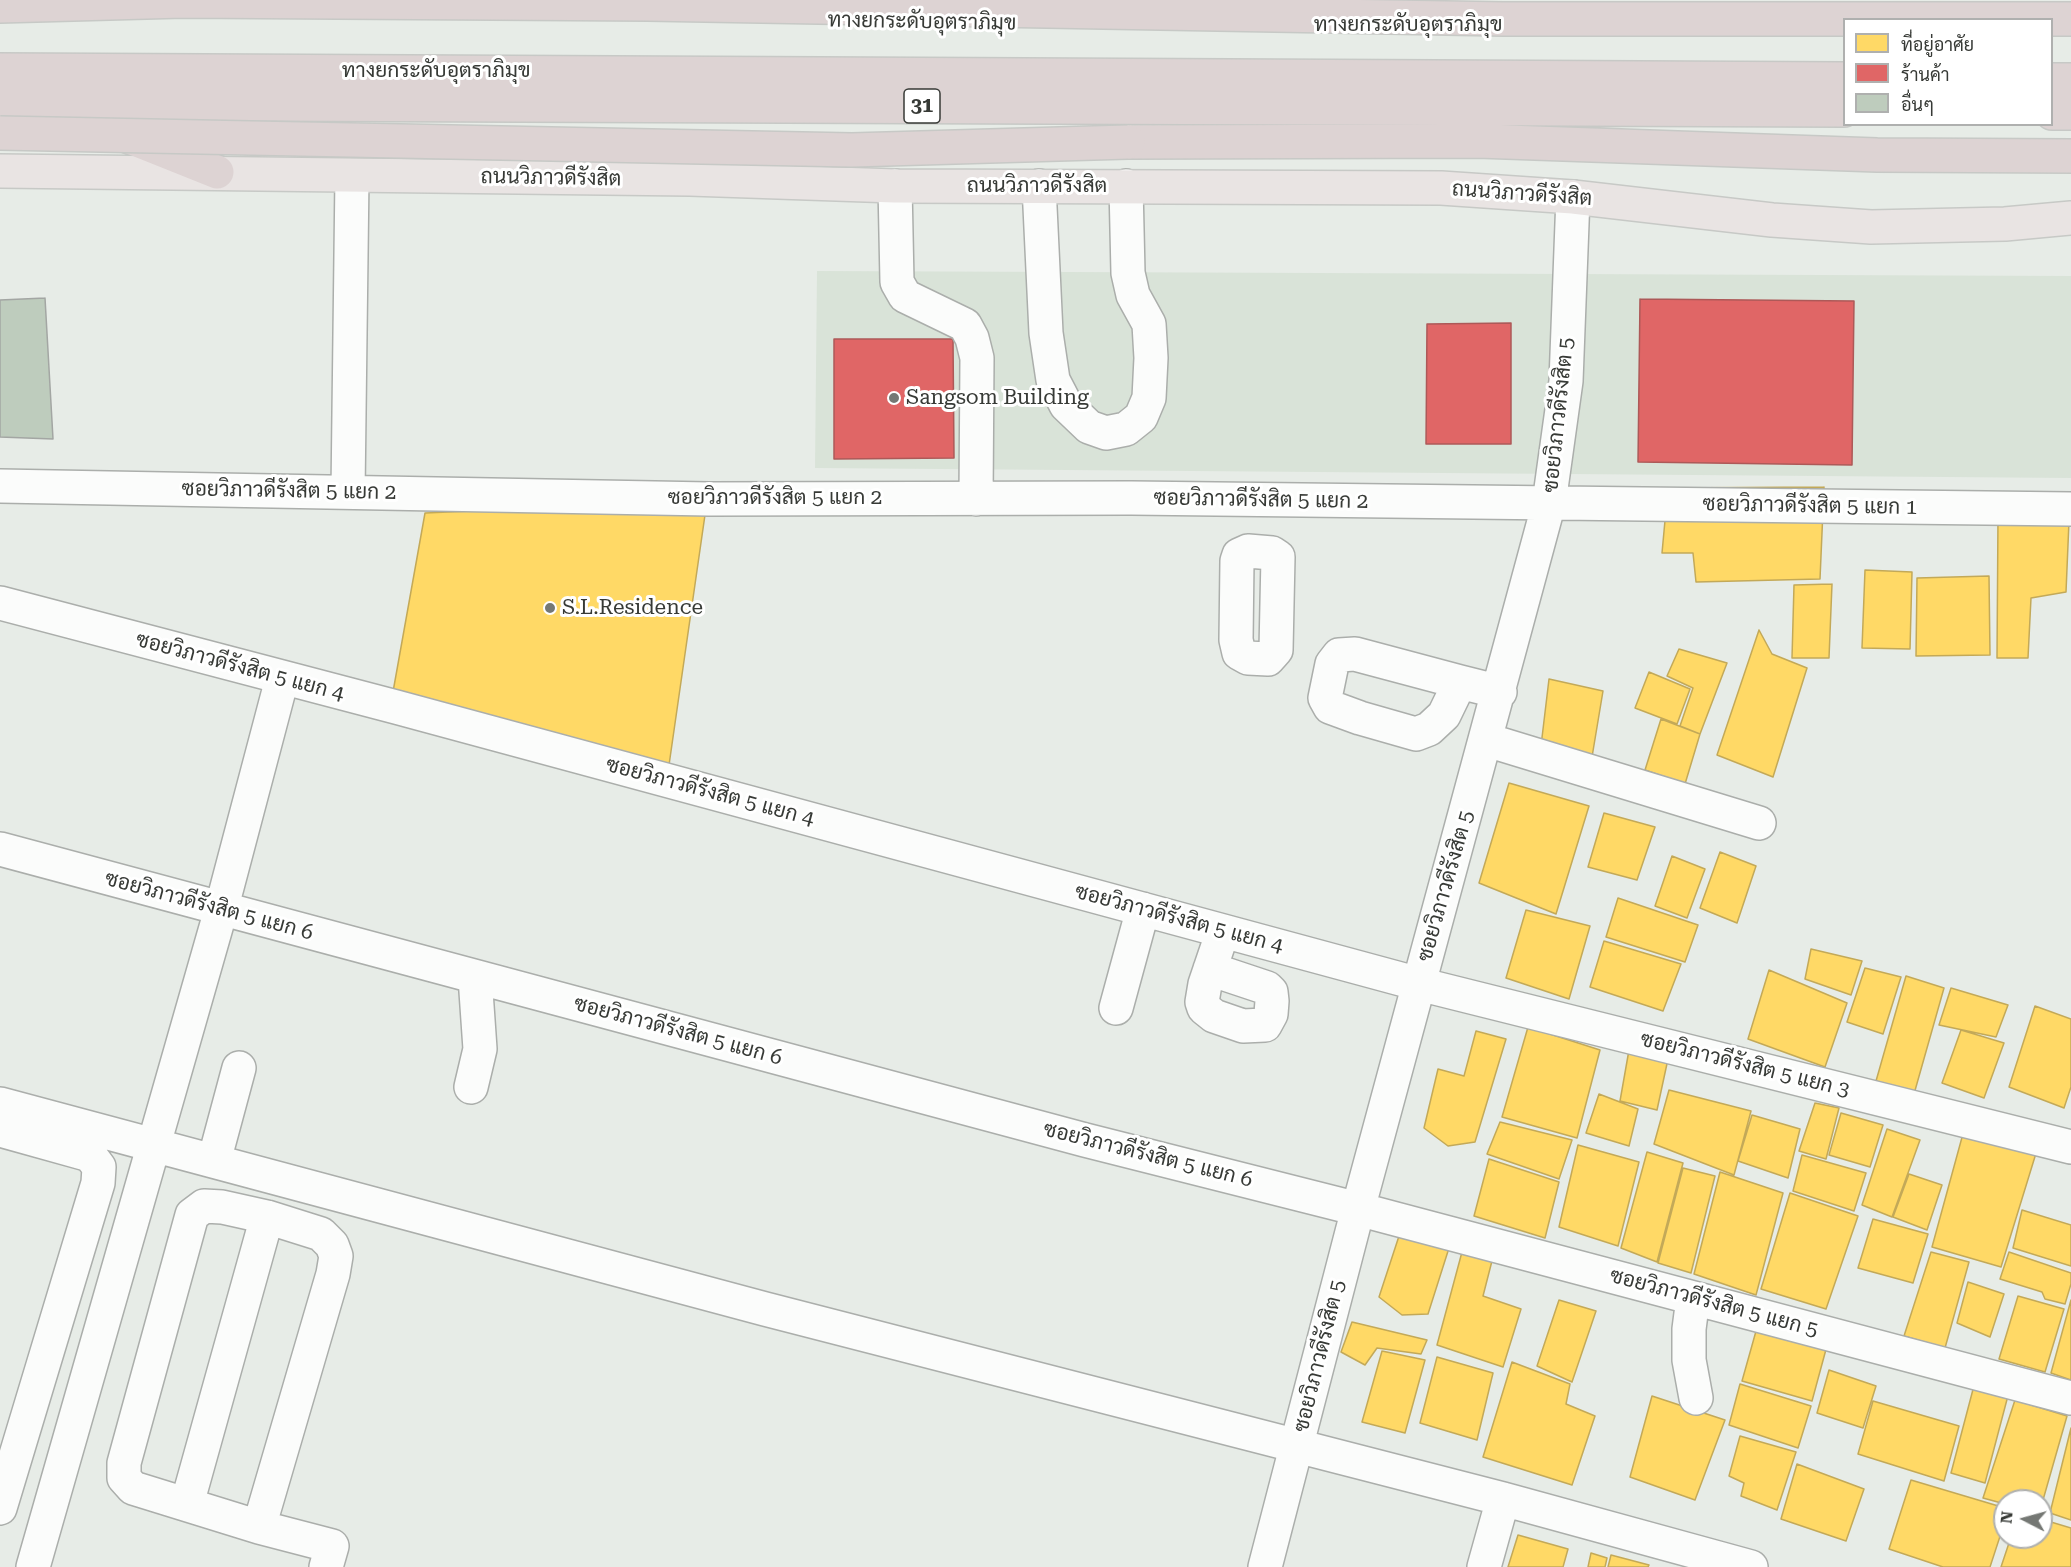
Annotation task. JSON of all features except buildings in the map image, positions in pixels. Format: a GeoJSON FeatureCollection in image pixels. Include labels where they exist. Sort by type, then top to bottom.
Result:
{"type":"FeatureCollection","features":[{"type":"Feature","properties":{"kind":"highway"},"geometry":{"type":"LineString","coordinates":[[0,6],[185,1],[658,4],[1503,19],[1843,19]]}},
{"type":"Feature","properties":{"kind":"highway","name":"ทางยกระดับอุตราภิมุข"},"geometry":{"type":"LineString","coordinates":[[0,16],[147,14],[1235,25],[1843,24]]}},
{"type":"Feature","properties":{"kind":"highway"},"geometry":{"type":"LineString","coordinates":[[2053,19],[2071,19]]}},
{"type":"Feature","properties":{"kind":"highway"},"geometry":{"type":"LineString","coordinates":[[2053,24],[2071,24]]}},
{"type":"Feature","properties":{"kind":"highway","name":"ทางยกระดับอุตราภิมุข"},"geometry":{"type":"LineString","coordinates":[[0,70],[1843,79]]}},
{"type":"Feature","properties":{"kind":"highway"},"geometry":{"type":"LineString","coordinates":[[2053,80],[2071,80]]}},
{"type":"Feature","properties":{"kind":"highway","name":"31"},"geometry":{"type":"LineString","coordinates":[[0,101],[1843,110]]}},
{"type":"Feature","properties":{"kind":"highway"},"geometry":{"type":"LineString","coordinates":[[35,101],[217,171]]}},
{"type":"Feature","properties":{"kind":"highway"},"geometry":{"type":"LineString","coordinates":[[2053,113],[2071,113]]}},
{"type":"Feature","properties":{"kind":"highway"},"geometry":{"type":"LineString","coordinates":[[0,133],[830,150],[1128,142],[1478,141],[1877,155],[2071,156]]}},
{"type":"Feature","properties":{"kind":"main road","name":"ถนนวิภาวดีรังสิต"},"geometry":{"type":"LineString","coordinates":[[0,171],[217,171],[352,176],[690,179],[895,186],[1441,188],[1573,197],[1772,220],[1871,227],[2005,225],[2071,218]]}},
{"type":"Feature","properties":{"kind":"street"},"geometry":{"type":"LineString","coordinates":[[348,492],[352,176]]}},
{"type":"Feature","properties":{"kind":"street"},"geometry":{"type":"LineString","coordinates":[[895,186],[897,282],[905,296],[965,325],[972,338],[977,358],[976,499]]}},
{"type":"Feature","properties":{"kind":"street"},"geometry":{"type":"LineString","coordinates":[[1039,186],[1046,333],[1053,380],[1066,405],[1089,427],[1106,434],[1126,429],[1134,423],[1141,417],[1149,398],[1151,358],[1149,324],[1133,295],[1128,273],[1126,186]]}},
{"type":"Feature","properties":{"kind":"street","name":"ซอยวิภาวดีรังสิต 5"},"geometry":{"type":"LineString","coordinates":[[1265,1567],[1358,1209],[1550,503],[1566,381],[1573,197]]}},
{"type":"Feature","properties":{"kind":"street","name":"ซอยวิภาวดีรังสิต 5 แยก 2"},"geometry":{"type":"LineString","coordinates":[[0,486],[709,499],[1550,503]]}},
{"type":"Feature","properties":{"kind":"street"},"geometry":{"type":"LineString","coordinates":[[1248,551],[1250,500]]}},
{"type":"Feature","properties":{"kind":"street","name":"ซอยวิภาวดีรังสิต 5 แยก 1"},"geometry":{"type":"LineString","coordinates":[[1550,503],[2071,509]]}},
{"type":"Feature","properties":{"kind":"street","name":"ซอยวิภาวดีรังสิต 5 แยก 4"},"geometry":{"type":"LineString","coordinates":[[0,603],[282,679],[396,707],[1419,984]]}},
{"type":"Feature","properties":{"kind":"street"},"geometry":{"type":"LineString","coordinates":[[33,1567],[152,1144],[221,910],[282,679]]}},
{"type":"Feature","properties":{"kind":"street"},"geometry":{"type":"LineString","coordinates":[[1460,681],[1500,692]]}},
{"type":"Feature","properties":{"kind":"street"},"geometry":{"type":"LineString","coordinates":[[1487,740],[1760,823]]}},
{"type":"Feature","properties":{"kind":"street","name":"ซอยวิภาวดีรังสิต 5 แยก 6"},"geometry":{"type":"LineString","coordinates":[[0,849],[1085,1140],[1358,1209]]}},
{"type":"Feature","properties":{"kind":"street"},"geometry":{"type":"LineString","coordinates":[[1116,1008],[1143,909]]}},
{"type":"Feature","properties":{"kind":"street"},"geometry":{"type":"LineString","coordinates":[[1210,969],[1223,931]]}},
{"type":"Feature","properties":{"kind":"street"},"geometry":{"type":"LineString","coordinates":[[471,1087],[480,1049],[475,978]]}},
{"type":"Feature","properties":{"kind":"street","name":"ซอยวิภาวดีรังสิต 5 แยก 3"},"geometry":{"type":"LineString","coordinates":[[1419,984],[2071,1147]]}},
{"type":"Feature","properties":{"kind":"street"},"geometry":{"type":"LineString","coordinates":[[214,1161],[239,1068]]}},
{"type":"Feature","properties":{"kind":"street"},"geometry":{"type":"LineString","coordinates":[[0,1104],[754,1306],[1503,1499],[1751,1567]]}},
{"type":"Feature","properties":{"kind":"street"},"geometry":{"type":"LineString","coordinates":[[0,1130],[90,1155],[99,1167],[98,1183],[0,1508]]}},
{"type":"Feature","properties":{"kind":"street"},"geometry":{"type":"LineString","coordinates":[[259,1527],[333,1274],[336,1256],[332,1245],[321,1234],[267,1217],[222,1207],[204,1206],[192,1215],[124,1462],[124,1478],[133,1488],[259,1527],[332,1546],[326,1567]]}},
{"type":"Feature","properties":{"kind":"street","name":"ซอยวิภาวดีรังสิต 5 แยก 5"},"geometry":{"type":"LineString","coordinates":[[1358,1209],[2071,1398]]}},
{"type":"Feature","properties":{"kind":"street"},"geometry":{"type":"LineString","coordinates":[[187,1504],[267,1217]]}},
{"type":"Feature","properties":{"kind":"street"},"geometry":{"type":"LineString","coordinates":[[1693,1298],[1689,1329],[1689,1360],[1696,1398]]}},
{"type":"Feature","properties":{"kind":"street"},"geometry":{"type":"LineString","coordinates":[[1484,1567],[1503,1499]]}},
{"type":"Feature","properties":{"kind":"shaded area"},"geometry":{"type":"Polygon","coordinates":[[[817,271],[2071,276],[2071,478],[815,468],[817,271]]]}},
{"type":"Feature","properties":{"kind":"place","name":"Sangsom Building"},"geometry":{"type":"Point","coordinates":[894,398]}},
{"type":"Feature","properties":{"kind":"place","name":"S.L.Residence"},"geometry":{"type":"Point","coordinates":[550,608]}}]}
